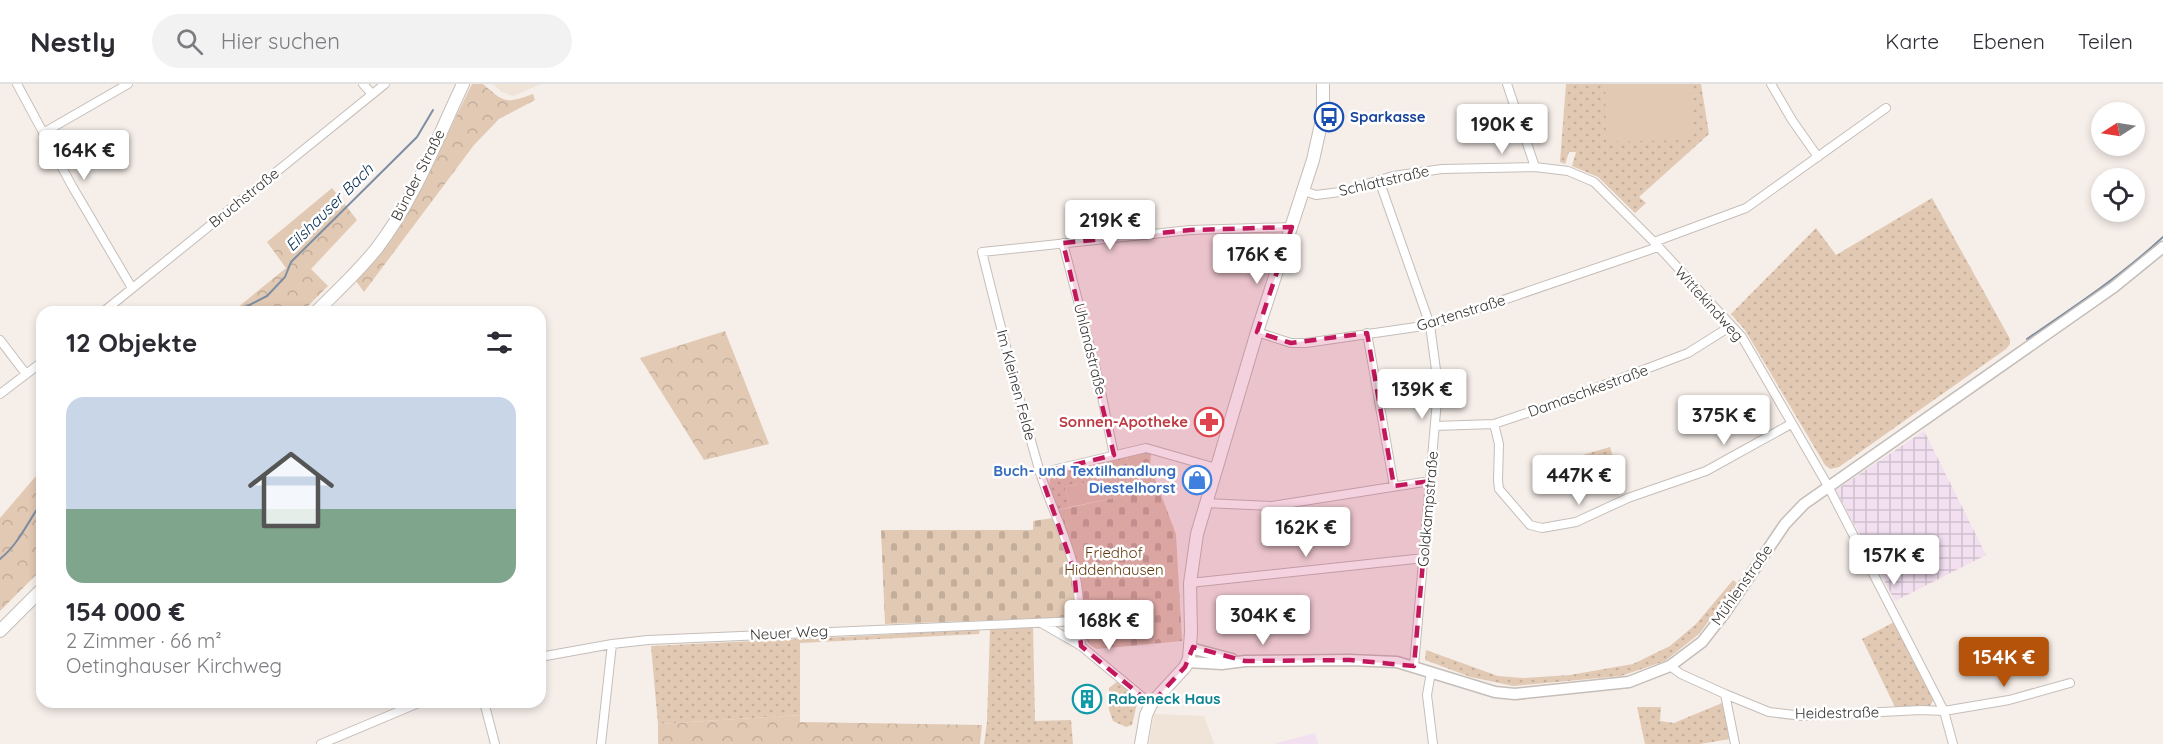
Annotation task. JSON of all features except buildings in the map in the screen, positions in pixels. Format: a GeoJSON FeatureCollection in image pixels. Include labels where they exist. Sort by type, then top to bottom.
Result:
{"type":"FeatureCollection","features":[{"type":"Feature","properties":{"kind":"main road","name":"Bünder Straße"},"geometry":{"type":"LineString","coordinates":[[322,306],[362,266],[392,227],[409,198],[462,84]]}},
{"type":"Feature","properties":{"kind":"main road"},"geometry":{"type":"LineString","coordinates":[[1141,744],[1146,715],[1151,704],[1188,662],[1191,583],[1197,534],[1257,332],[1304,191],[1323,115],[1323,84]]}},
{"type":"Feature","properties":{"kind":"main road"},"geometry":{"type":"LineString","coordinates":[[0,631],[36,595]]}},
{"type":"Feature","properties":{"kind":"street"},"geometry":{"type":"LineString","coordinates":[[17,84],[89,216],[132,288]]}},
{"type":"Feature","properties":{"kind":"street"},"geometry":{"type":"LineString","coordinates":[[43,133],[128,84]]}},
{"type":"Feature","properties":{"kind":"street"},"geometry":{"type":"LineString","coordinates":[[363,84],[372,94]]}},
{"type":"Feature","properties":{"kind":"street","name":"Bruchstraße"},"geometry":{"type":"LineString","coordinates":[[110,306],[385,84]]}},
{"type":"Feature","properties":{"kind":"street"},"geometry":{"type":"LineString","coordinates":[[1507,84],[1535,167]]}},
{"type":"Feature","properties":{"kind":"street"},"geometry":{"type":"LineString","coordinates":[[1771,84],[1792,120],[1818,157]]}},
{"type":"Feature","properties":{"kind":"street"},"geometry":{"type":"LineString","coordinates":[[1656,244],[1746,208],[1886,108]]}},
{"type":"Feature","properties":{"kind":"street","name":"Schlattstraße"},"geometry":{"type":"LineString","coordinates":[[1304,191],[1316,195],[1340,192],[1379,180],[1442,169],[1535,167],[1568,171],[1594,182],[1656,244]]}},
{"type":"Feature","properties":{"kind":"street","name":"Goldkampstraße"},"geometry":{"type":"LineString","coordinates":[[1379,180],[1430,325],[1436,370],[1435,426],[1414,666]]}},
{"type":"Feature","properties":{"kind":"street"},"geometry":{"type":"LineString","coordinates":[[1064,243],[1190,230],[1292,226]]}},
{"type":"Feature","properties":{"kind":"street","name":"Im Kleinen Felde"},"geometry":{"type":"LineString","coordinates":[[1064,243],[982,252],[1011,371],[1040,472],[1067,544],[1074,570],[1080,621]]}},
{"type":"Feature","properties":{"kind":"street","name":"Uhlandstraße"},"geometry":{"type":"LineString","coordinates":[[1064,243],[1099,382],[1114,455]]}},
{"type":"Feature","properties":{"kind":"street","name":"Gartenstraße"},"geometry":{"type":"LineString","coordinates":[[1257,332],[1291,343],[1306,343],[1430,325],[1656,244]]}},
{"type":"Feature","properties":{"kind":"street","name":"Wittekindweg"},"geometry":{"type":"LineString","coordinates":[[1656,244],[1742,337],[1828,486],[1944,711]]}},
{"type":"Feature","properties":{"kind":"street","name":"Mühlenstraße"},"geometry":{"type":"LineString","coordinates":[[1188,662],[1222,664],[1245,661],[1350,660],[1397,662],[1495,692],[1515,694],[1617,685],[1641,679],[1670,666],[1702,642],[1724,614],[1785,524],[1804,504],[2105,293],[2163,247]]}},
{"type":"Feature","properties":{"kind":"street","name":"Damaschkestraße"},"geometry":{"type":"LineString","coordinates":[[1435,426],[1494,424],[1551,405],[1688,353],[1731,326]]}},
{"type":"Feature","properties":{"kind":"street"},"geometry":{"type":"LineString","coordinates":[[1367,333],[1394,486]]}},
{"type":"Feature","properties":{"kind":"street"},"geometry":{"type":"LineString","coordinates":[[0,340],[26,374]]}},
{"type":"Feature","properties":{"kind":"street"},"geometry":{"type":"LineString","coordinates":[[0,394],[36,366]]}},
{"type":"Feature","properties":{"kind":"street"},"geometry":{"type":"LineString","coordinates":[[1494,424],[1500,444],[1499,489],[1530,525],[1542,528],[1576,522],[1628,498],[1706,471],[1791,424]]}},
{"type":"Feature","properties":{"kind":"street"},"geometry":{"type":"LineString","coordinates":[[1040,472],[1146,448],[1216,468]]}},
{"type":"Feature","properties":{"kind":"street"},"geometry":{"type":"LineString","coordinates":[[1205,503],[1272,506],[1430,481]]}},
{"type":"Feature","properties":{"kind":"street"},"geometry":{"type":"LineString","coordinates":[[1191,583],[1424,558]]}},
{"type":"Feature","properties":{"kind":"street"},"geometry":{"type":"LineString","coordinates":[[1080,621],[1082,646]]}},
{"type":"Feature","properties":{"kind":"street","name":"Neuer Weg"},"geometry":{"type":"LineString","coordinates":[[546,656],[612,644],[683,638],[1080,621]]}},
{"type":"Feature","properties":{"kind":"street"},"geometry":{"type":"LineString","coordinates":[[1040,622],[1082,646],[1151,704]]}},
{"type":"Feature","properties":{"kind":"street"},"geometry":{"type":"LineString","coordinates":[[601,744],[612,644]]}},
{"type":"Feature","properties":{"kind":"street","name":"Mühlenstraße"},"geometry":{"type":"LineString","coordinates":[[1190,648],[1245,661]]}},
{"type":"Feature","properties":{"kind":"street","name":"Heidestraße"},"geometry":{"type":"LineString","coordinates":[[1670,666],[1681,674],[1769,712],[1802,716],[1921,710],[1944,711],[2009,700],[2070,683]]}},
{"type":"Feature","properties":{"kind":"street"},"geometry":{"type":"LineString","coordinates":[[1431,672],[1427,694],[1433,744]]}},
{"type":"Feature","properties":{"kind":"street"},"geometry":{"type":"LineString","coordinates":[[1725,694],[1736,744]]}},
{"type":"Feature","properties":{"kind":"street"},"geometry":{"type":"LineString","coordinates":[[321,744],[407,708]]}},
{"type":"Feature","properties":{"kind":"street"},"geometry":{"type":"LineString","coordinates":[[486,708],[495,744]]}},
{"type":"Feature","properties":{"kind":"street"},"geometry":{"type":"LineString","coordinates":[[1944,711],[1953,744]]}},
{"type":"Feature","properties":{"kind":"highlighted area"},"geometry":{"type":"Polygon","coordinates":[[[1292,227],[1257,332],[1291,343],[1367,333],[1394,486],[1430,481],[1414,666],[1350,660],[1245,661],[1193,647],[1185,667],[1151,704],[1081,646],[1074,570],[1040,473],[1114,455],[1063,243],[1190,230],[1292,227]]]}},
{"type":"Feature","properties":{"kind":"shaded area"},"geometry":{"type":"Polygon","coordinates":[[[493,84],[541,84],[513,96],[502,92],[493,84]]]}},
{"type":"Feature","properties":{"kind":"shaded area"},"geometry":{"type":"Polygon","coordinates":[[[1924,431],[1986,555],[1895,601],[1836,490],[1924,431]]]}},
{"type":"Feature","properties":{"kind":"shaded area"},"geometry":{"type":"Polygon","coordinates":[[[1154,714],[1204,716],[1214,744],[1149,744],[1154,714]]]}},
{"type":"Feature","properties":{"kind":"shaded area"},"geometry":{"type":"Polygon","coordinates":[[[1315,733],[1318,744],[1274,744],[1315,733]]]}},
{"type":"Feature","properties":{"kind":"green space"},"geometry":{"type":"Polygon","coordinates":[[[472,84],[483,84],[506,100],[533,94],[535,100],[499,119],[474,145],[364,292],[356,281],[387,244],[416,198],[472,84]]]}},
{"type":"Feature","properties":{"kind":"green space"},"geometry":{"type":"Polygon","coordinates":[[[1566,84],[1701,84],[1709,134],[1639,197],[1646,203],[1635,213],[1598,177],[1572,166],[1576,152],[1569,152],[1565,164],[1560,162],[1566,84]]]}},
{"type":"Feature","properties":{"kind":"green space"},"geometry":{"type":"Polygon","coordinates":[[[1605,84],[1690,84],[1692,140],[1606,142],[1605,84]]]}},
{"type":"Feature","properties":{"kind":"green space"},"geometry":{"type":"Polygon","coordinates":[[[332,188],[357,220],[311,269],[328,286],[308,306],[239,306],[286,268],[267,242],[332,188]]]}},
{"type":"Feature","properties":{"kind":"green space"},"geometry":{"type":"Polygon","coordinates":[[[1932,198],[2010,339],[2010,344],[1839,467],[1830,469],[1825,465],[1745,330],[1731,314],[1816,228],[1836,255],[1932,198]]]}},
{"type":"Feature","properties":{"kind":"green space"},"geometry":{"type":"Polygon","coordinates":[[[725,331],[769,444],[704,460],[640,358],[725,331]]]}},
{"type":"Feature","properties":{"kind":"green space"},"geometry":{"type":"Polygon","coordinates":[[[1610,447],[1616,466],[1558,483],[1552,464],[1610,447]]]}},
{"type":"Feature","properties":{"kind":"green space","name":"Friedhof Hiddenhausen"},"geometry":{"type":"Polygon","coordinates":[[[1147,452],[1151,454],[1150,466],[1176,534],[1182,641],[1097,649],[1087,640],[1083,617],[885,624],[881,530],[1033,530],[1033,521],[1053,518],[1050,512],[1123,496],[1130,473],[1127,457],[1147,452]]]}},
{"type":"Feature","properties":{"kind":"green space"},"geometry":{"type":"Polygon","coordinates":[[[1127,457],[1130,473],[1065,487],[1070,507],[1058,510],[1050,488],[1052,474],[1127,457]]]}},
{"type":"Feature","properties":{"kind":"green space"},"geometry":{"type":"Polygon","coordinates":[[[1130,473],[1123,496],[1070,507],[1065,487],[1130,473]]]}},
{"type":"Feature","properties":{"kind":"green space"},"geometry":{"type":"Polygon","coordinates":[[[36,476],[36,575],[0,611],[0,518],[36,476]]]}},
{"type":"Feature","properties":{"kind":"green space"},"geometry":{"type":"Polygon","coordinates":[[[1733,580],[1737,583],[1699,634],[1665,661],[1621,676],[1513,686],[1471,677],[1425,660],[1426,650],[1498,676],[1523,678],[1570,675],[1633,664],[1670,646],[1696,624],[1733,580]]]}},
{"type":"Feature","properties":{"kind":"green space"},"geometry":{"type":"Polygon","coordinates":[[[1894,622],[1934,699],[1930,706],[1895,707],[1862,639],[1894,622]]]}},
{"type":"Feature","properties":{"kind":"green space"},"geometry":{"type":"Polygon","coordinates":[[[1033,627],[1035,721],[1071,720],[1073,744],[984,744],[987,722],[990,628],[1033,627]]]}},
{"type":"Feature","properties":{"kind":"green space"},"geometry":{"type":"Polygon","coordinates":[[[980,628],[979,634],[800,643],[800,715],[658,724],[651,646],[980,628]]]}},
{"type":"Feature","properties":{"kind":"green space"},"geometry":{"type":"Polygon","coordinates":[[[1118,681],[1138,699],[1132,725],[1126,727],[1113,721],[1109,710],[1109,688],[1118,681]]]}},
{"type":"Feature","properties":{"kind":"green space"},"geometry":{"type":"Polygon","coordinates":[[[1722,703],[1730,739],[1700,744],[1645,744],[1637,707],[1661,707],[1660,721],[1674,723],[1722,703]]]}},
{"type":"Feature","properties":{"kind":"green space"},"geometry":{"type":"Polygon","coordinates":[[[800,715],[800,722],[982,725],[980,744],[658,744],[658,724],[800,715]]]}},
{"type":"Feature","properties":{"kind":"waterway","name":"Eilshauser Bach"},"geometry":{"type":"LineString","coordinates":[[248,306],[267,296],[285,277],[291,262],[417,137],[433,110]]}},
{"type":"Feature","properties":{"kind":"waterway"},"geometry":{"type":"LineString","coordinates":[[2027,339],[2114,278],[2163,237]]}},
{"type":"Feature","properties":{"kind":"waterway","name":"Eilshauser Bach"},"geometry":{"type":"LineString","coordinates":[[0,559],[18,539],[36,511]]}},
{"type":"Feature","properties":{"kind":"place","name":"Sparkasse"},"geometry":{"type":"Point","coordinates":[1329,117]}},
{"type":"Feature","properties":{"kind":"place","name":"Sonnen-Apotheke"},"geometry":{"type":"Point","coordinates":[1209,422]}},
{"type":"Feature","properties":{"kind":"place","name":"Buch- und Textilhandlung Diestelhorst"},"geometry":{"type":"Point","coordinates":[1197,480]}},
{"type":"Feature","properties":{"kind":"place","name":"Rabeneck Haus"},"geometry":{"type":"Point","coordinates":[1087,699]}}]}
